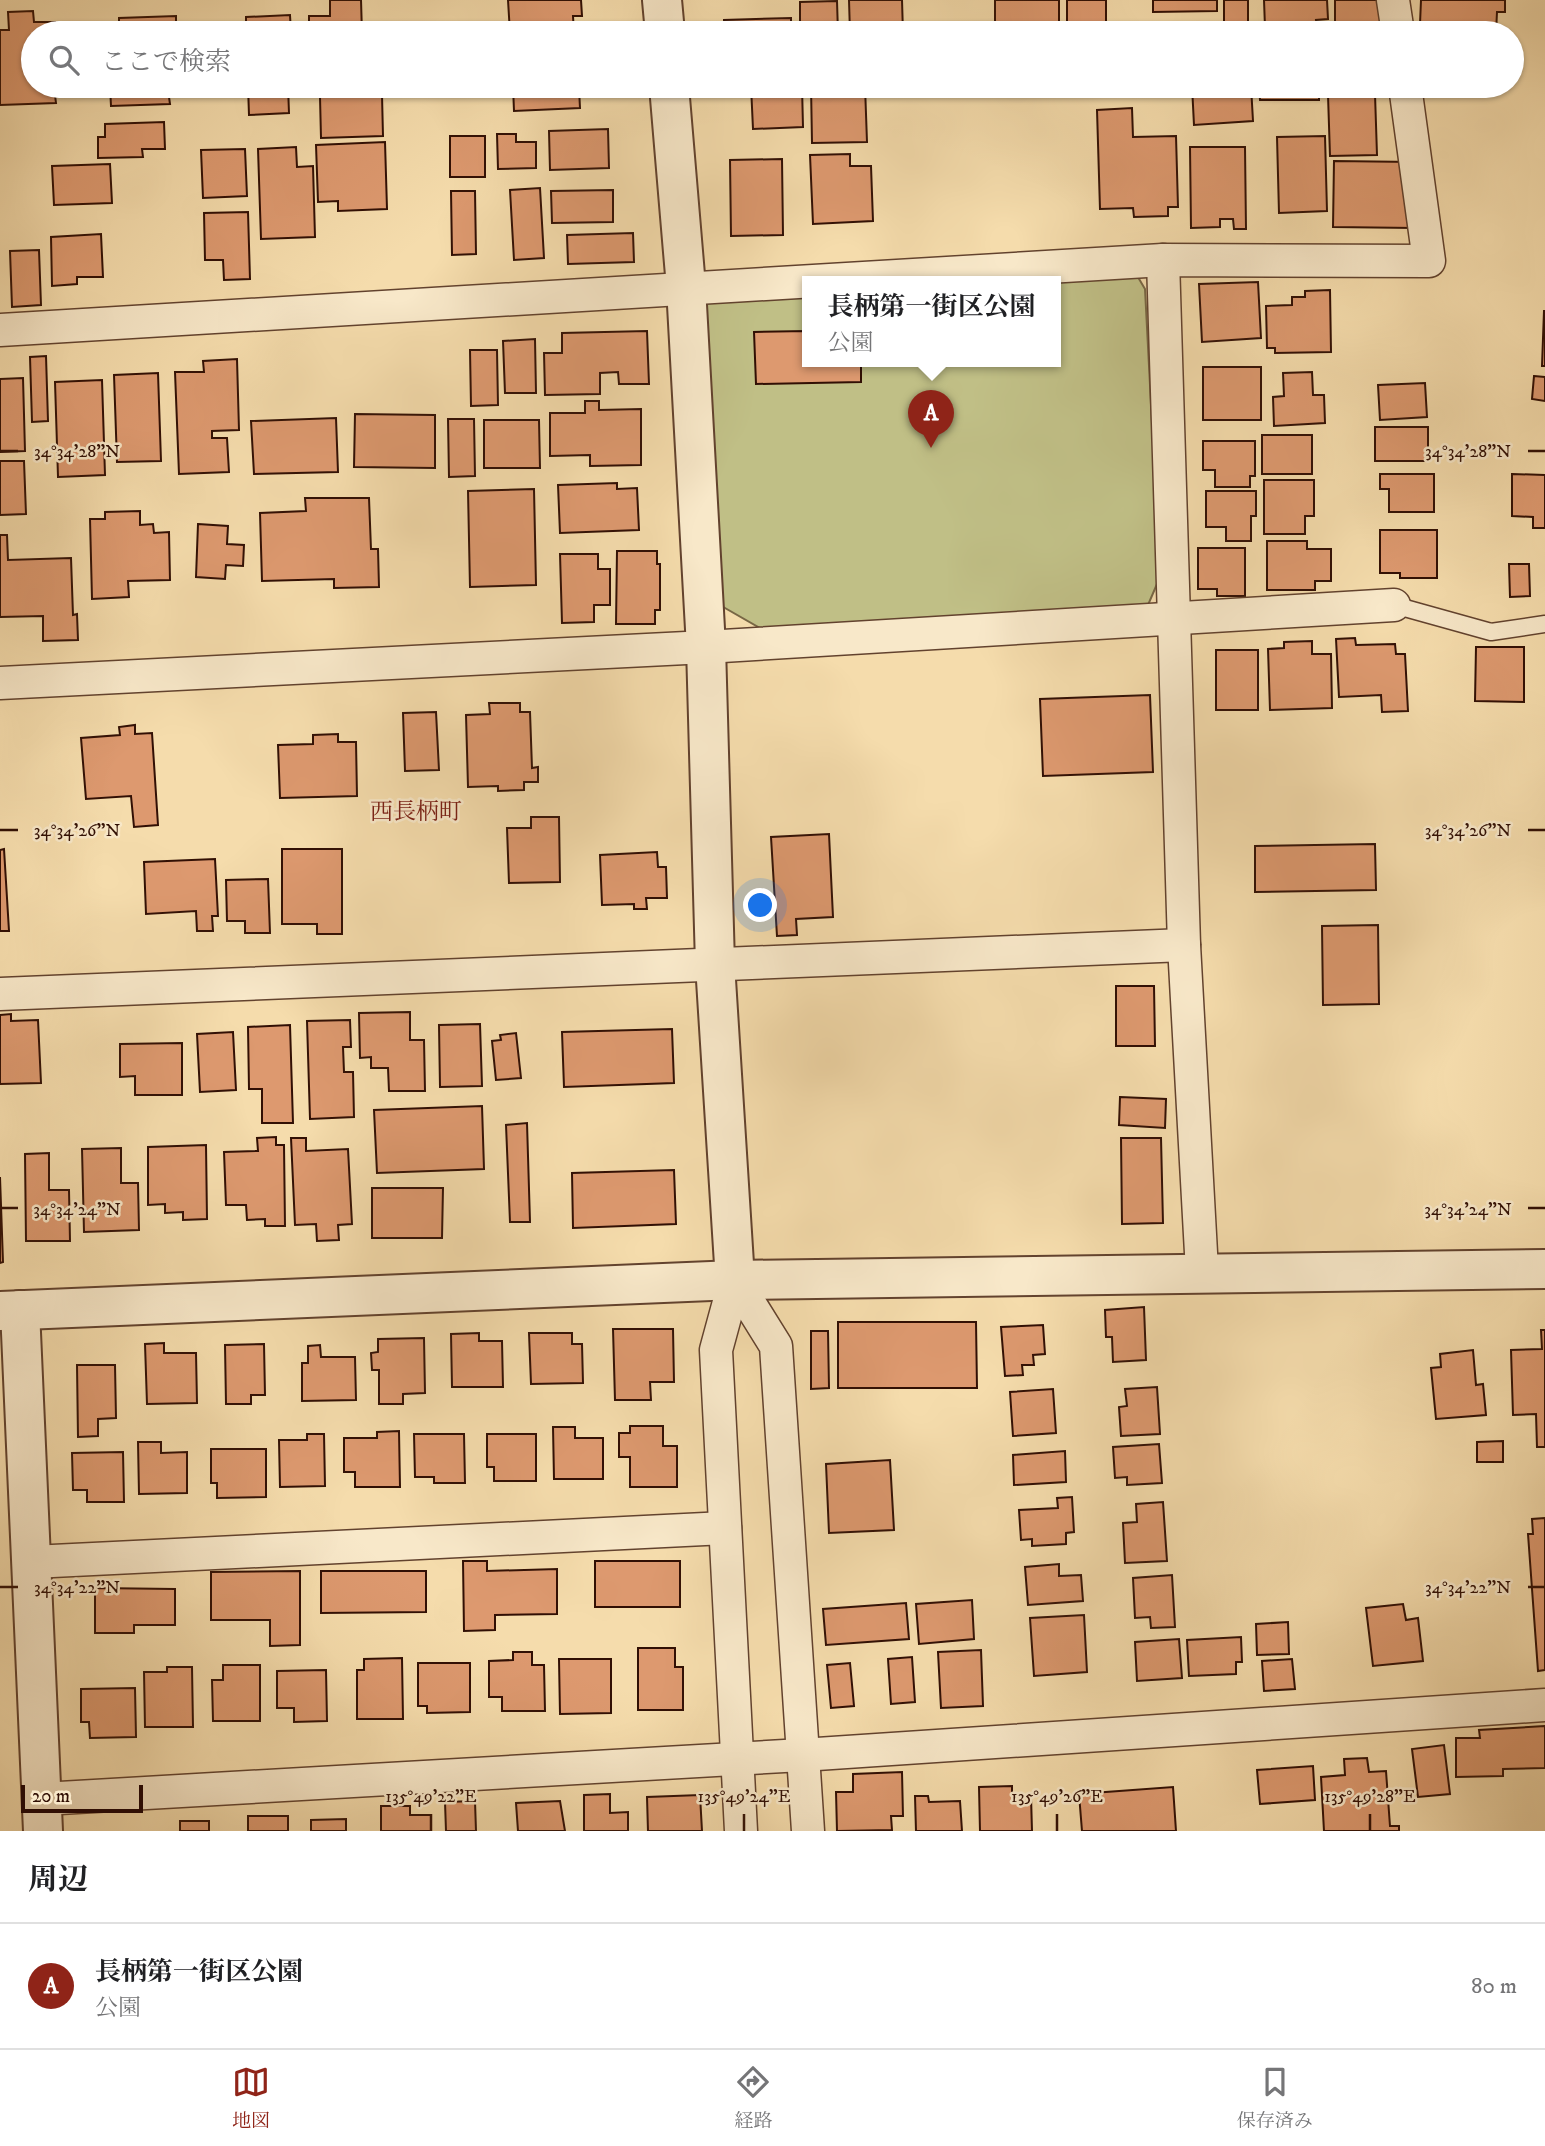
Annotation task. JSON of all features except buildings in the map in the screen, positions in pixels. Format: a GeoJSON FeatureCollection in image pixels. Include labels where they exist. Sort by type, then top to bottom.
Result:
{"type":"FeatureCollection","features":[{"type":"Feature","properties":{"kind":"street"},"geometry":{"type":"LineString","coordinates":[[662,0],[664,21]]}},
{"type":"Feature","properties":{"kind":"street"},"geometry":{"type":"LineString","coordinates":[[1393,0],[1396,21]]}},
{"type":"Feature","properties":{"kind":"street"},"geometry":{"type":"LineString","coordinates":[[670,98],[686,287],[706,647],[715,964],[735,1280],[716,1350],[741,1831]]}},
{"type":"Feature","properties":{"kind":"street"},"geometry":{"type":"LineString","coordinates":[[880,276],[1163,260],[1429,261],[1407,98]]}},
{"type":"Feature","properties":{"kind":"street"},"geometry":{"type":"LineString","coordinates":[[1163,260],[1184,946],[1202,1271]]}},
{"type":"Feature","properties":{"kind":"street"},"geometry":{"type":"LineString","coordinates":[[0,330],[802,280]]}},
{"type":"Feature","properties":{"kind":"street"},"geometry":{"type":"LineString","coordinates":[[0,683],[706,647],[1394,605]]}},
{"type":"Feature","properties":{"kind":"street"},"geometry":{"type":"LineString","coordinates":[[0,994],[1184,946]]}},
{"type":"Feature","properties":{"kind":"street"},"geometry":{"type":"LineString","coordinates":[[1545,1269],[1202,1271],[735,1280],[10,1311],[32,1562],[43,1815],[736,1759],[1545,1705]]}},
{"type":"Feature","properties":{"kind":"street"},"geometry":{"type":"LineString","coordinates":[[735,1280],[776,1346],[808,1831]]}},
{"type":"Feature","properties":{"kind":"street"},"geometry":{"type":"LineString","coordinates":[[32,1562],[724,1528]]}},
{"type":"Feature","properties":{"kind":"lane"},"geometry":{"type":"LineString","coordinates":[[1394,605],[1491,632],[1545,624]]}},
{"type":"Feature","properties":{"kind":"shaded area"},"geometry":{"type":"Polygon","coordinates":[[[1132,267],[1145,289],[1160,577],[1145,612],[774,636],[718,604],[697,292],[802,283],[802,367],[1061,367],[1061,281],[1132,267]]]}},
{"type":"Feature","properties":{"kind":"place","name":"長柄第一街区公園"},"geometry":{"type":"Point","coordinates":[931,448]}},
{"type":"Feature","properties":{"kind":"district","name":"西長柄町"},"geometry":{"type":"Point","coordinates":[416,811]}}]}
